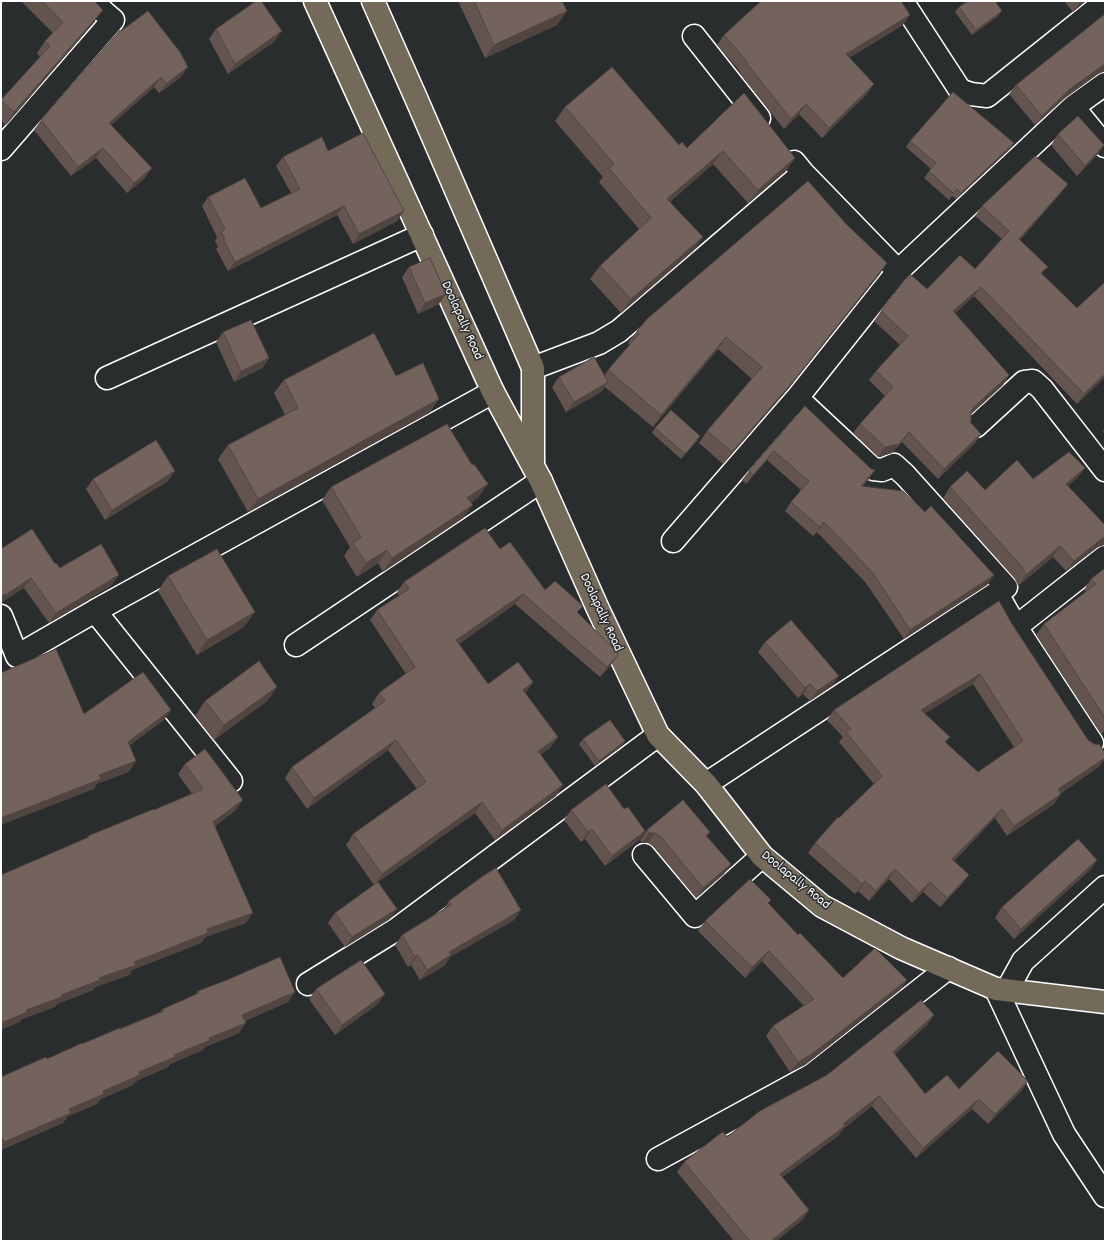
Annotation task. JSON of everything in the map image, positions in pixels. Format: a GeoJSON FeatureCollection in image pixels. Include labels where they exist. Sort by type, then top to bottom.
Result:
{"type":"FeatureCollection","features":[{"type":"Feature","properties":{"kind":"main road","name":"Doolapally Road"},"geometry":{"type":"LineString","coordinates":[[315,1],[493,392],[537,474],[598,609],[658,735],[706,784],[762,856],[822,906],[901,948],[1002,989],[1105,1002]]}},
{"type":"Feature","properties":{"kind":"main road"},"geometry":{"type":"LineString","coordinates":[[373,1],[533,368],[537,474]]}},
{"type":"Feature","properties":{"kind":"street"},"geometry":{"type":"LineString","coordinates":[[1,149],[113,20],[91,1]]}},
{"type":"Feature","properties":{"kind":"street"},"geometry":{"type":"LineString","coordinates":[[902,1],[960,90],[971,94],[987,96],[1105,2]]}},
{"type":"Feature","properties":{"kind":"street"},"geometry":{"type":"LineString","coordinates":[[694,36],[803,173],[898,271]]}},
{"type":"Feature","properties":{"kind":"street"},"geometry":{"type":"LineString","coordinates":[[673,541],[797,398],[898,271],[1073,107],[1105,84]]}},
{"type":"Feature","properties":{"kind":"street"},"geometry":{"type":"LineString","coordinates":[[1073,107],[1105,146]]}},
{"type":"Feature","properties":{"kind":"street"},"geometry":{"type":"LineString","coordinates":[[533,368],[599,343],[619,331],[803,173]]}},
{"type":"Feature","properties":{"kind":"street"},"geometry":{"type":"LineString","coordinates":[[107,378],[422,235]]}},
{"type":"Feature","properties":{"kind":"street"},"geometry":{"type":"LineString","coordinates":[[976,426],[1024,382],[1033,381],[1042,389],[1105,470]]}},
{"type":"Feature","properties":{"kind":"street"},"geometry":{"type":"LineString","coordinates":[[1,616],[17,656],[95,611],[493,392]]}},
{"type":"Feature","properties":{"kind":"street"},"geometry":{"type":"LineString","coordinates":[[706,784],[1006,587],[905,475],[894,465],[882,470],[873,469],[797,398]]}},
{"type":"Feature","properties":{"kind":"street"},"geometry":{"type":"LineString","coordinates":[[296,645],[537,474]]}},
{"type":"Feature","properties":{"kind":"street"},"geometry":{"type":"LineString","coordinates":[[1016,627],[1105,557]]}},
{"type":"Feature","properties":{"kind":"street"},"geometry":{"type":"LineString","coordinates":[[997,594],[1016,627],[1092,743]]}},
{"type":"Feature","properties":{"kind":"street"},"geometry":{"type":"LineString","coordinates":[[95,611],[231,781]]}},
{"type":"Feature","properties":{"kind":"street"},"geometry":{"type":"LineString","coordinates":[[308,984],[397,929],[658,735]]}},
{"type":"Feature","properties":{"kind":"street"},"geometry":{"type":"LineString","coordinates":[[644,855],[695,916],[762,856]]}},
{"type":"Feature","properties":{"kind":"street"},"geometry":{"type":"LineString","coordinates":[[1105,887],[1023,961],[1002,989],[1064,1134],[1105,1196]]}},
{"type":"Feature","properties":{"kind":"street"},"geometry":{"type":"LineString","coordinates":[[658,1159],[812,1075],[948,968]]}},
{"type":"Feature","properties":{"kind":"building"},"geometry":{"type":"Polygon","coordinates":[[[42,1],[94,1],[103,10],[14,112],[1,100],[50,46],[45,41],[63,22],[42,1]]]}},
{"type":"Feature","properties":{"kind":"building"},"geometry":{"type":"Polygon","coordinates":[[[256,1],[261,1],[282,31],[235,64],[216,29],[256,1]]]}},
{"type":"Feature","properties":{"kind":"building"},"geometry":{"type":"Polygon","coordinates":[[[474,1],[562,1],[567,11],[494,45],[474,1]]]}},
{"type":"Feature","properties":{"kind":"building"},"geometry":{"type":"Polygon","coordinates":[[[761,1],[901,1],[910,15],[846,54],[874,84],[829,128],[806,104],[791,119],[748,65],[745,59],[724,35],[761,1]]]}},
{"type":"Feature","properties":{"kind":"building"},"geometry":{"type":"Polygon","coordinates":[[[968,1],[995,1],[1002,11],[976,30],[959,7],[968,1]]]}},
{"type":"Feature","properties":{"kind":"building"},"geometry":{"type":"Polygon","coordinates":[[[148,11],[180,52],[188,67],[166,84],[161,77],[109,123],[152,168],[134,183],[103,148],[78,167],[41,120],[120,30],[121,31],[148,11]]]}},
{"type":"Feature","properties":{"kind":"building"},"geometry":{"type":"Polygon","coordinates":[[[1105,14],[1105,64],[1071,88],[1042,116],[1016,85],[1105,14]]]}},
{"type":"Feature","properties":{"kind":"building"},"geometry":{"type":"Polygon","coordinates":[[[612,67],[679,145],[682,142],[687,148],[744,93],[795,158],[758,190],[723,151],[667,199],[703,237],[631,299],[600,266],[651,218],[609,168],[614,164],[565,107],[612,67]]]}},
{"type":"Feature","properties":{"kind":"building"},"geometry":{"type":"Polygon","coordinates":[[[953,92],[1014,143],[961,193],[957,189],[953,193],[929,171],[936,163],[910,141],[953,92]]]}},
{"type":"Feature","properties":{"kind":"building"},"geometry":{"type":"Polygon","coordinates":[[[1078,116],[1104,145],[1085,166],[1058,134],[1078,116]]]}},
{"type":"Feature","properties":{"kind":"building"},"geometry":{"type":"Polygon","coordinates":[[[363,133],[404,211],[359,234],[344,206],[235,262],[223,239],[225,239],[221,232],[225,229],[208,197],[245,178],[261,208],[300,189],[283,157],[322,137],[328,151],[363,133]]]}},
{"type":"Feature","properties":{"kind":"building"},"geometry":{"type":"Polygon","coordinates":[[[1035,156],[1068,184],[1019,239],[1048,267],[1041,273],[1077,308],[1105,282],[1105,374],[1084,394],[981,287],[953,311],[1009,375],[974,407],[971,412],[970,422],[981,434],[944,469],[909,432],[899,444],[885,447],[860,424],[893,387],[876,371],[908,336],[881,311],[910,274],[927,289],[960,255],[975,269],[1009,231],[982,206],[1035,156]]]}},
{"type":"Feature","properties":{"kind":"building"},"geometry":{"type":"Polygon","coordinates":[[[808,181],[847,225],[887,263],[796,378],[732,452],[707,431],[762,367],[726,337],[661,415],[608,370],[639,334],[637,331],[647,319],[808,181]]]}},
{"type":"Feature","properties":{"kind":"building"},"geometry":{"type":"Polygon","coordinates":[[[430,258],[446,294],[425,303],[409,267],[430,258]]]}},
{"type":"Feature","properties":{"kind":"building"},"geometry":{"type":"Polygon","coordinates":[[[251,320],[269,358],[241,371],[223,332],[251,320]]]}},
{"type":"Feature","properties":{"kind":"building"},"geometry":{"type":"Polygon","coordinates":[[[374,333],[396,376],[423,363],[439,399],[258,499],[228,445],[298,408],[284,380],[374,333]]]}},
{"type":"Feature","properties":{"kind":"building"},"geometry":{"type":"Polygon","coordinates":[[[594,357],[608,382],[574,402],[559,377],[594,357]]]}},
{"type":"Feature","properties":{"kind":"building"},"geometry":{"type":"Polygon","coordinates":[[[805,406],[871,469],[875,470],[861,486],[903,491],[925,512],[931,506],[994,575],[910,630],[873,573],[824,522],[820,527],[791,502],[809,481],[774,451],[753,475],[749,471],[805,406]]]}},
{"type":"Feature","properties":{"kind":"building"},"geometry":{"type":"Polygon","coordinates":[[[671,410],[700,436],[685,454],[655,428],[671,410]]]}},
{"type":"Feature","properties":{"kind":"building"},"geometry":{"type":"Polygon","coordinates":[[[447,424],[472,465],[474,464],[488,484],[467,498],[473,505],[392,558],[387,550],[366,563],[353,543],[361,537],[331,487],[447,424]]]}},
{"type":"Feature","properties":{"kind":"building"},"geometry":{"type":"Polygon","coordinates":[[[156,440],[175,471],[112,510],[93,479],[156,440]]]}},
{"type":"Feature","properties":{"kind":"building"},"geometry":{"type":"Polygon","coordinates":[[[1069,452],[1085,468],[1066,484],[1105,525],[1105,536],[1074,561],[1060,546],[1026,575],[1023,568],[950,487],[967,471],[985,490],[1017,460],[1033,479],[1069,452]]]}},
{"type":"Feature","properties":{"kind":"building"},"geometry":{"type":"Polygon","coordinates":[[[485,528],[500,549],[510,542],[545,590],[555,581],[583,606],[577,612],[617,652],[618,655],[607,667],[523,594],[456,640],[488,684],[518,662],[533,682],[523,690],[558,737],[538,751],[563,785],[502,830],[482,802],[382,874],[353,834],[426,782],[396,740],[314,798],[292,767],[385,701],[379,693],[415,667],[377,610],[409,589],[404,582],[485,528]]]}},
{"type":"Feature","properties":{"kind":"building"},"geometry":{"type":"Polygon","coordinates":[[[32,529],[55,564],[56,563],[60,568],[101,544],[119,575],[56,613],[31,578],[7,594],[1,596],[1,549],[32,529]]]}},
{"type":"Feature","properties":{"kind":"building"},"geometry":{"type":"Polygon","coordinates":[[[217,549],[255,612],[207,640],[168,576],[217,549]]]}},
{"type":"Feature","properties":{"kind":"building"},"geometry":{"type":"Polygon","coordinates":[[[1105,568],[1105,718],[1044,624],[1096,584],[1091,579],[1105,568]]]}},
{"type":"Feature","properties":{"kind":"building"},"geometry":{"type":"Polygon","coordinates":[[[999,601],[1012,624],[1088,740],[1094,744],[1100,745],[1105,753],[1105,758],[1058,789],[1061,794],[1014,826],[1002,809],[952,859],[969,875],[947,898],[930,882],[919,893],[895,869],[876,891],[865,881],[862,884],[815,843],[838,817],[839,818],[882,776],[846,732],[851,729],[834,710],[999,601]],[[980,674],[921,710],[950,737],[945,742],[978,772],[1023,741],[980,674]]]}},
{"type":"Feature","properties":{"kind":"building"},"geometry":{"type":"Polygon","coordinates":[[[791,620],[839,676],[817,691],[810,684],[805,688],[765,642],[791,620]]]}},
{"type":"Feature","properties":{"kind":"building"},"geometry":{"type":"Polygon","coordinates":[[[56,649],[84,714],[143,672],[171,710],[128,742],[136,761],[99,775],[101,779],[1,818],[1,673],[56,649]]]}},
{"type":"Feature","properties":{"kind":"building"},"geometry":{"type":"Polygon","coordinates":[[[259,661],[277,687],[224,725],[205,701],[259,661]]]}},
{"type":"Feature","properties":{"kind":"building"},"geometry":{"type":"Polygon","coordinates":[[[610,720],[625,741],[599,761],[583,739],[610,720]]]}},
{"type":"Feature","properties":{"kind":"building"},"geometry":{"type":"Polygon","coordinates":[[[205,749],[243,800],[213,822],[253,913],[207,929],[208,933],[134,962],[136,965],[99,978],[100,980],[61,995],[62,997],[26,1010],[27,1012],[1,1023],[1,875],[89,837],[88,836],[203,789],[185,764],[205,749]]]}},
{"type":"Feature","properties":{"kind":"building"},"geometry":{"type":"Polygon","coordinates":[[[606,784],[624,809],[628,807],[645,831],[612,856],[592,829],[588,832],[571,810],[606,784]]]}},
{"type":"Feature","properties":{"kind":"building"},"geometry":{"type":"Polygon","coordinates":[[[683,800],[710,832],[706,836],[731,864],[703,888],[661,837],[655,833],[649,833],[647,830],[683,800]]]}},
{"type":"Feature","properties":{"kind":"building"},"geometry":{"type":"Polygon","coordinates":[[[1078,839],[1097,860],[1021,929],[1002,907],[1078,839]]]}},
{"type":"Feature","properties":{"kind":"building"},"geometry":{"type":"Polygon","coordinates":[[[496,868],[521,910],[449,952],[451,955],[427,970],[418,955],[415,957],[402,935],[451,905],[449,901],[496,868]]]}},
{"type":"Feature","properties":{"kind":"building"},"geometry":{"type":"Polygon","coordinates":[[[750,879],[771,900],[768,903],[798,935],[800,933],[843,978],[875,948],[907,980],[812,1054],[798,1062],[773,1026],[814,999],[769,951],[752,967],[705,921],[750,879]]]}},
{"type":"Feature","properties":{"kind":"building"},"geometry":{"type":"Polygon","coordinates":[[[378,882],[397,909],[352,937],[335,913],[378,882]]]}},
{"type":"Feature","properties":{"kind":"building"},"geometry":{"type":"Polygon","coordinates":[[[280,957],[295,992],[242,1015],[246,1023],[209,1038],[210,1040],[139,1072],[140,1075],[103,1091],[104,1094],[69,1109],[71,1113],[4,1142],[1,1135],[1,1077],[46,1057],[47,1059],[82,1043],[164,1011],[163,1009],[199,993],[198,991],[280,957]]]}},
{"type":"Feature","properties":{"kind":"building"},"geometry":{"type":"Polygon","coordinates":[[[361,960],[385,994],[342,1025],[316,989],[361,960]]]}},
{"type":"Feature","properties":{"kind":"building"},"geometry":{"type":"Polygon","coordinates":[[[921,1000],[934,1015],[893,1052],[925,1094],[947,1075],[959,1089],[998,1051],[1028,1081],[995,1114],[979,1099],[923,1148],[879,1096],[843,1124],[845,1126],[780,1174],[809,1210],[771,1241],[750,1241],[684,1162],[721,1133],[723,1132],[727,1137],[760,1111],[827,1075],[921,1000]]]}}]}
